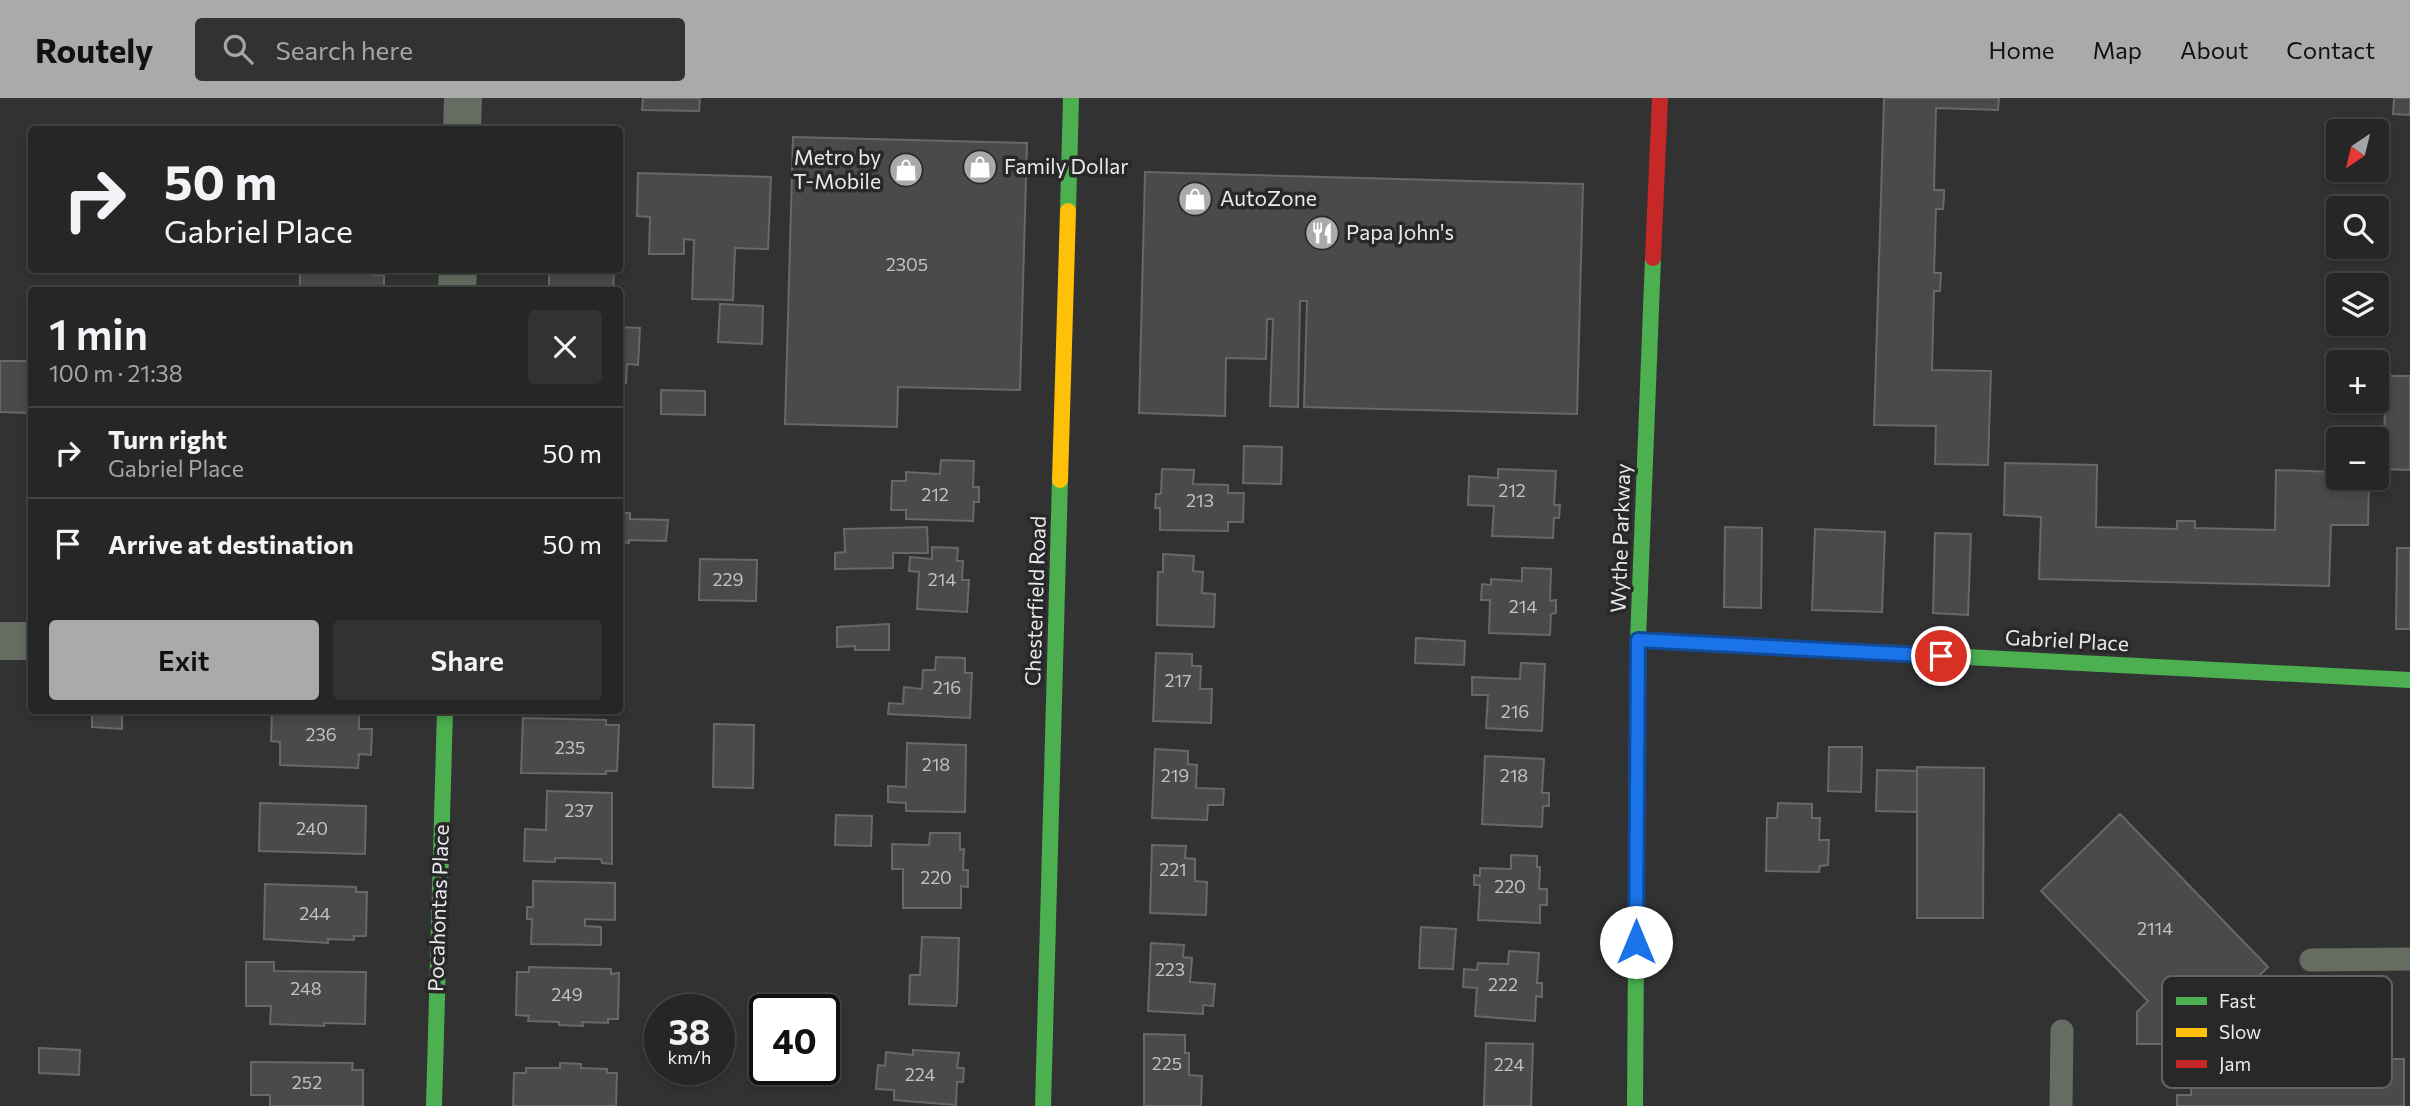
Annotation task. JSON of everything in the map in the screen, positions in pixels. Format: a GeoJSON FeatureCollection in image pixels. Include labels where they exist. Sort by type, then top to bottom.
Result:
{"type":"FeatureCollection","features":[{"type":"Feature","properties":{"kind":"street"},"geometry":{"type":"LineString","coordinates":[[462,126],[463,98]]}},
{"type":"Feature","properties":{"kind":"street","name":"Chesterfield Road"},"geometry":{"type":"LineString","coordinates":[[1043,1106],[1071,98]]}},
{"type":"Feature","properties":{"kind":"street","name":"Wythe Parkway"},"geometry":{"type":"LineString","coordinates":[[1635,1106],[1638,640],[1660,98]]}},
{"type":"Feature","properties":{"kind":"street","name":"Gabriel Place"},"geometry":{"type":"LineString","coordinates":[[1638,640],[2410,680]]}},
{"type":"Feature","properties":{"kind":"street"},"geometry":{"type":"LineString","coordinates":[[0,641],[28,641]]}},
{"type":"Feature","properties":{"kind":"street","name":"Pocahontas Place"},"geometry":{"type":"LineString","coordinates":[[434,1106],[445,714]]}},
{"type":"Feature","properties":{"kind":"lane"},"geometry":{"type":"LineString","coordinates":[[2311,960],[2410,959]]}},
{"type":"Feature","properties":{"kind":"lane"},"geometry":{"type":"LineString","coordinates":[[2061,1106],[2062,1031]]}},
{"type":"Feature","properties":{"kind":"building"},"geometry":{"type":"Polygon","coordinates":[[[643,98],[700,98],[699,111],[642,110],[643,98]]]}},
{"type":"Feature","properties":{"kind":"building"},"geometry":{"type":"Polygon","coordinates":[[[1884,98],[1999,98],[1998,110],[1936,108],[1934,190],[1944,190],[1944,196],[1943,209],[1936,209],[1934,273],[1941,273],[1940,291],[1934,291],[1932,370],[1991,371],[1988,465],[1935,464],[1936,426],[1874,425],[1884,98]]]}},
{"type":"Feature","properties":{"kind":"building"},"geometry":{"type":"Polygon","coordinates":[[[2394,98],[2410,98],[2410,115],[2393,114],[2394,98]]]}},
{"type":"Feature","properties":{"kind":"building"},"geometry":{"type":"Polygon","coordinates":[[[793,137],[1027,143],[1020,390],[898,387],[897,427],[785,424],[793,137]]]}},
{"type":"Feature","properties":{"kind":"building"},"geometry":{"type":"Polygon","coordinates":[[[1145,172],[1583,184],[1577,414],[1304,407],[1307,301],[1300,301],[1298,407],[1270,406],[1273,319],[1267,319],[1266,359],[1226,358],[1225,416],[1139,413],[1145,172]]]}},
{"type":"Feature","properties":{"kind":"building"},"geometry":{"type":"Polygon","coordinates":[[[638,173],[771,177],[768,249],[735,248],[733,300],[692,299],[694,240],[684,239],[684,254],[649,254],[650,217],[637,216],[638,173]]]}},
{"type":"Feature","properties":{"kind":"building"},"geometry":{"type":"Polygon","coordinates":[[[300,273],[384,275],[384,287],[300,287],[300,273]]]}},
{"type":"Feature","properties":{"kind":"building"},"geometry":{"type":"Polygon","coordinates":[[[549,273],[614,273],[613,287],[549,287],[549,273]]]}},
{"type":"Feature","properties":{"kind":"building"},"geometry":{"type":"Polygon","coordinates":[[[720,304],[763,306],[762,344],[718,342],[720,304]]]}},
{"type":"Feature","properties":{"kind":"building"},"geometry":{"type":"Polygon","coordinates":[[[623,327],[640,328],[638,365],[627,364],[626,383],[623,383],[623,327]]]}},
{"type":"Feature","properties":{"kind":"building"},"geometry":{"type":"Polygon","coordinates":[[[0,361],[28,361],[28,413],[0,412],[0,361]]]}},
{"type":"Feature","properties":{"kind":"building"},"geometry":{"type":"Polygon","coordinates":[[[2389,376],[2410,376],[2410,470],[2389,469],[2389,427],[2384,427],[2385,413],[2389,413],[2389,376]]]}},
{"type":"Feature","properties":{"kind":"building"},"geometry":{"type":"Polygon","coordinates":[[[661,390],[705,391],[705,415],[661,414],[661,390]]]}},
{"type":"Feature","properties":{"kind":"building"},"geometry":{"type":"Polygon","coordinates":[[[1244,446],[1282,447],[1281,484],[1243,483],[1244,446]]]}},
{"type":"Feature","properties":{"kind":"building"},"geometry":{"type":"Polygon","coordinates":[[[941,460],[974,461],[973,487],[979,487],[979,502],[974,502],[973,521],[906,519],[906,510],[891,510],[892,481],[906,481],[906,472],[940,474],[941,460]]]}},
{"type":"Feature","properties":{"kind":"building"},"geometry":{"type":"Polygon","coordinates":[[[2005,463],[2097,465],[2096,527],[2177,529],[2177,521],[2195,521],[2195,528],[2275,530],[2276,470],[2326,472],[2326,490],[2369,490],[2368,525],[2331,525],[2329,586],[2039,579],[2041,517],[2004,515],[2005,463]]]}},
{"type":"Feature","properties":{"kind":"building"},"geometry":{"type":"Polygon","coordinates":[[[1162,469],[1194,470],[1193,484],[1228,485],[1228,493],[1244,493],[1243,522],[1228,522],[1228,531],[1160,530],[1160,508],[1155,508],[1156,494],[1161,494],[1162,469]]]}},
{"type":"Feature","properties":{"kind":"building"},"geometry":{"type":"Polygon","coordinates":[[[1498,469],[1556,471],[1554,505],[1560,505],[1559,518],[1554,518],[1553,538],[1492,536],[1494,506],[1468,505],[1469,476],[1498,478],[1498,469]]]}},
{"type":"Feature","properties":{"kind":"building"},"geometry":{"type":"Polygon","coordinates":[[[623,513],[630,513],[630,519],[668,520],[666,541],[629,540],[629,543],[623,542],[623,513]]]}},
{"type":"Feature","properties":{"kind":"building"},"geometry":{"type":"Polygon","coordinates":[[[927,527],[928,553],[893,553],[893,568],[835,569],[835,553],[845,552],[844,529],[927,527]]]}},
{"type":"Feature","properties":{"kind":"building"},"geometry":{"type":"Polygon","coordinates":[[[1725,527],[1762,528],[1761,608],[1724,607],[1725,527]]]}},
{"type":"Feature","properties":{"kind":"building"},"geometry":{"type":"Polygon","coordinates":[[[1815,529],[1885,532],[1882,612],[1812,610],[1815,529]]]}},
{"type":"Feature","properties":{"kind":"building"},"geometry":{"type":"Polygon","coordinates":[[[1935,533],[1971,534],[1968,615],[1933,613],[1935,533]]]}},
{"type":"Feature","properties":{"kind":"building"},"geometry":{"type":"Polygon","coordinates":[[[932,547],[958,548],[957,561],[963,561],[962,580],[969,580],[967,612],[917,609],[919,572],[909,571],[910,557],[932,559],[932,547]]]}},
{"type":"Feature","properties":{"kind":"building"},"geometry":{"type":"Polygon","coordinates":[[[2397,548],[2410,548],[2410,629],[2396,629],[2397,548]]]}},
{"type":"Feature","properties":{"kind":"building"},"geometry":{"type":"Polygon","coordinates":[[[1163,554],[1194,556],[1193,571],[1203,572],[1202,593],[1215,594],[1214,627],[1157,625],[1158,572],[1163,572],[1163,554]]]}},
{"type":"Feature","properties":{"kind":"building"},"geometry":{"type":"Polygon","coordinates":[[[700,559],[757,560],[756,601],[699,600],[700,559]]]}},
{"type":"Feature","properties":{"kind":"building"},"geometry":{"type":"Polygon","coordinates":[[[1522,568],[1551,569],[1550,601],[1556,600],[1556,613],[1551,614],[1550,635],[1489,633],[1490,600],[1481,600],[1482,584],[1491,585],[1491,579],[1522,581],[1522,568]]]}},
{"type":"Feature","properties":{"kind":"building"},"geometry":{"type":"Polygon","coordinates":[[[889,624],[889,650],[837,647],[837,627],[889,624]]]}},
{"type":"Feature","properties":{"kind":"building"},"geometry":{"type":"Polygon","coordinates":[[[1416,638],[1465,641],[1464,665],[1415,663],[1416,638]]]}},
{"type":"Feature","properties":{"kind":"building"},"geometry":{"type":"Polygon","coordinates":[[[1156,653],[1192,654],[1192,666],[1201,666],[1200,689],[1212,689],[1211,723],[1153,721],[1156,653]]]}},
{"type":"Feature","properties":{"kind":"building"},"geometry":{"type":"Polygon","coordinates":[[[936,657],[965,658],[965,673],[972,673],[970,718],[888,714],[889,703],[903,704],[904,687],[922,689],[923,670],[935,670],[936,657]]]}},
{"type":"Feature","properties":{"kind":"building"},"geometry":{"type":"Polygon","coordinates":[[[1521,663],[1545,664],[1542,731],[1486,728],[1488,695],[1472,695],[1472,677],[1520,679],[1521,663]]]}},
{"type":"Feature","properties":{"kind":"building"},"geometry":{"type":"Polygon","coordinates":[[[92,714],[122,714],[122,729],[92,727],[92,714]]]}},
{"type":"Feature","properties":{"kind":"building"},"geometry":{"type":"Polygon","coordinates":[[[272,714],[359,714],[359,729],[372,729],[371,755],[359,754],[358,768],[280,765],[280,742],[271,741],[272,714]]]}},
{"type":"Feature","properties":{"kind":"building"},"geometry":{"type":"Polygon","coordinates":[[[523,718],[606,720],[606,725],[619,725],[617,771],[606,771],[606,774],[521,773],[523,718]]]}},
{"type":"Feature","properties":{"kind":"building"},"geometry":{"type":"Polygon","coordinates":[[[714,724],[754,725],[753,788],[713,787],[714,724]]]}},
{"type":"Feature","properties":{"kind":"building"},"geometry":{"type":"Polygon","coordinates":[[[907,743],[966,745],[965,812],[906,811],[906,803],[888,802],[888,786],[906,787],[907,743]]]}},
{"type":"Feature","properties":{"kind":"building"},"geometry":{"type":"Polygon","coordinates":[[[1829,747],[1862,747],[1861,792],[1828,791],[1829,747]]]}},
{"type":"Feature","properties":{"kind":"building"},"geometry":{"type":"Polygon","coordinates":[[[1155,749],[1188,751],[1188,764],[1197,765],[1196,788],[1224,789],[1223,805],[1208,805],[1207,820],[1152,818],[1155,749]]]}},
{"type":"Feature","properties":{"kind":"building"},"geometry":{"type":"Polygon","coordinates":[[[1485,756],[1544,759],[1542,793],[1549,793],[1549,806],[1543,806],[1542,827],[1482,824],[1485,756]]]}},
{"type":"Feature","properties":{"kind":"building"},"geometry":{"type":"Polygon","coordinates":[[[1917,767],[1984,768],[1983,918],[1917,918],[1917,767]]]}},
{"type":"Feature","properties":{"kind":"building"},"geometry":{"type":"Polygon","coordinates":[[[1877,770],[1917,771],[1917,812],[1876,811],[1877,770]]]}},
{"type":"Feature","properties":{"kind":"building"},"geometry":{"type":"Polygon","coordinates":[[[547,791],[612,793],[612,864],[602,863],[601,859],[555,858],[555,862],[524,861],[525,829],[546,830],[547,791]]]}},
{"type":"Feature","properties":{"kind":"building"},"geometry":{"type":"Polygon","coordinates":[[[260,803],[366,806],[365,854],[259,851],[260,803]]]}},
{"type":"Feature","properties":{"kind":"building"},"geometry":{"type":"Polygon","coordinates":[[[1778,803],[1812,804],[1812,818],[1820,818],[1819,840],[1829,840],[1828,865],[1820,866],[1819,872],[1766,871],[1767,818],[1777,818],[1778,803]]]}},
{"type":"Feature","properties":{"kind":"building"},"geometry":{"type":"Polygon","coordinates":[[[2120,814],[2268,967],[2259,976],[2162,976],[2162,1044],[2137,1044],[2137,1012],[2148,1001],[2041,891],[2120,814]]]}},
{"type":"Feature","properties":{"kind":"building"},"geometry":{"type":"Polygon","coordinates":[[[836,815],[872,816],[871,846],[835,845],[836,815]]]}},
{"type":"Feature","properties":{"kind":"building"},"geometry":{"type":"Polygon","coordinates":[[[930,833],[960,833],[960,850],[964,849],[963,870],[968,870],[968,887],[961,886],[961,908],[903,908],[903,869],[892,869],[892,844],[929,845],[930,833]]]}},
{"type":"Feature","properties":{"kind":"building"},"geometry":{"type":"Polygon","coordinates":[[[1152,845],[1186,846],[1185,858],[1195,859],[1195,881],[1207,882],[1206,915],[1150,913],[1152,845]]]}},
{"type":"Feature","properties":{"kind":"building"},"geometry":{"type":"Polygon","coordinates":[[[1511,855],[1537,856],[1537,867],[1540,867],[1539,889],[1547,889],[1547,905],[1540,905],[1540,923],[1478,920],[1480,885],[1474,885],[1474,875],[1480,876],[1480,868],[1511,869],[1511,855]]]}},
{"type":"Feature","properties":{"kind":"building"},"geometry":{"type":"Polygon","coordinates":[[[533,881],[615,883],[615,920],[585,919],[585,926],[601,927],[601,945],[531,944],[532,919],[527,919],[527,907],[533,907],[533,881]]]}},
{"type":"Feature","properties":{"kind":"building"},"geometry":{"type":"Polygon","coordinates":[[[265,884],[356,887],[356,892],[367,892],[366,936],[354,936],[354,940],[328,939],[328,943],[264,939],[265,884]]]}},
{"type":"Feature","properties":{"kind":"building"},"geometry":{"type":"Polygon","coordinates":[[[1421,927],[1456,929],[1453,969],[1419,968],[1421,927]]]}},
{"type":"Feature","properties":{"kind":"building"},"geometry":{"type":"Polygon","coordinates":[[[922,937],[959,938],[956,1006],[909,1004],[910,975],[920,975],[922,937]]]}},
{"type":"Feature","properties":{"kind":"building"},"geometry":{"type":"Polygon","coordinates":[[[1151,943],[1184,945],[1183,957],[1192,958],[1190,982],[1215,984],[1213,1006],[1203,1005],[1203,1014],[1148,1011],[1151,943]]]}},
{"type":"Feature","properties":{"kind":"building"},"geometry":{"type":"Polygon","coordinates":[[[1509,951],[1539,953],[1537,983],[1542,983],[1542,997],[1536,996],[1535,1021],[1475,1016],[1477,988],[1463,987],[1464,969],[1477,970],[1478,963],[1508,964],[1509,951]]]}},
{"type":"Feature","properties":{"kind":"building"},"geometry":{"type":"Polygon","coordinates":[[[246,962],[274,962],[274,971],[366,972],[365,1024],[270,1024],[271,1006],[246,1006],[246,962]]]}},
{"type":"Feature","properties":{"kind":"building"},"geometry":{"type":"Polygon","coordinates":[[[529,967],[611,969],[611,974],[619,973],[618,1019],[608,1019],[608,1023],[582,1022],[583,1026],[528,1021],[529,1016],[516,1015],[517,972],[529,972],[529,967]]]}},
{"type":"Feature","properties":{"kind":"building"},"geometry":{"type":"Polygon","coordinates":[[[1144,1034],[1185,1035],[1185,1053],[1189,1053],[1189,1075],[1202,1076],[1201,1106],[1144,1106],[1144,1034]]]}},
{"type":"Feature","properties":{"kind":"building"},"geometry":{"type":"Polygon","coordinates":[[[1486,1043],[1533,1044],[1531,1106],[1484,1106],[1486,1043]]]}},
{"type":"Feature","properties":{"kind":"building"},"geometry":{"type":"Polygon","coordinates":[[[39,1048],[80,1050],[79,1075],[39,1073],[39,1048]]]}},
{"type":"Feature","properties":{"kind":"building"},"geometry":{"type":"Polygon","coordinates":[[[913,1050],[959,1053],[957,1068],[964,1068],[963,1082],[957,1082],[956,1105],[894,1100],[894,1090],[876,1089],[878,1065],[885,1066],[886,1052],[913,1055],[913,1050]]]}},
{"type":"Feature","properties":{"kind":"building"},"geometry":{"type":"Polygon","coordinates":[[[2392,1059],[2404,1059],[2404,1106],[2177,1106],[2177,1095],[2191,1095],[2191,1088],[2392,1088],[2392,1059]]]}},
{"type":"Feature","properties":{"kind":"building"},"geometry":{"type":"Polygon","coordinates":[[[251,1062],[353,1063],[352,1070],[363,1070],[363,1106],[270,1106],[270,1095],[251,1095],[251,1062]]]}},
{"type":"Feature","properties":{"kind":"building"},"geometry":{"type":"Polygon","coordinates":[[[560,1063],[581,1064],[581,1068],[607,1069],[607,1073],[617,1073],[616,1106],[513,1106],[514,1073],[526,1073],[526,1068],[560,1068],[560,1063]]]}},
{"type":"Feature","properties":{"kind":"traffic: fast"},"geometry":{"type":"LineString","coordinates":[[1068,211],[1071,98]]}},
{"type":"Feature","properties":{"kind":"traffic: fast"},"geometry":{"type":"LineString","coordinates":[[1635,1106],[1638,640],[1653,258]]}},
{"type":"Feature","properties":{"kind":"traffic: fast"},"geometry":{"type":"LineString","coordinates":[[1043,1106],[1060,480]]}},
{"type":"Feature","properties":{"kind":"traffic: fast"},"geometry":{"type":"LineString","coordinates":[[1638,640],[2410,680]]}},
{"type":"Feature","properties":{"kind":"traffic: fast"},"geometry":{"type":"LineString","coordinates":[[434,1106],[445,714]]}},
{"type":"Feature","properties":{"kind":"traffic: slow"},"geometry":{"type":"LineString","coordinates":[[1060,480],[1068,211]]}},
{"type":"Feature","properties":{"kind":"traffic: jam"},"geometry":{"type":"LineString","coordinates":[[1653,258],[1660,98]]}},
{"type":"Feature","properties":{"kind":"place","name":"Family Dollar"},"geometry":{"type":"Point","coordinates":[980,167]}},
{"type":"Feature","properties":{"kind":"place","name":"Metro by T-Mobile"},"geometry":{"type":"Point","coordinates":[906,170]}},
{"type":"Feature","properties":{"kind":"place","name":"AutoZone"},"geometry":{"type":"Point","coordinates":[1195,199]}},
{"type":"Feature","properties":{"kind":"place","name":"Papa John's"},"geometry":{"type":"Point","coordinates":[1322,233]}},
{"type":"Feature","properties":{"kind":"route"},"geometry":{"type":"LineString","coordinates":[[1636,942],[1638,640],[1941,656]]}}]}
